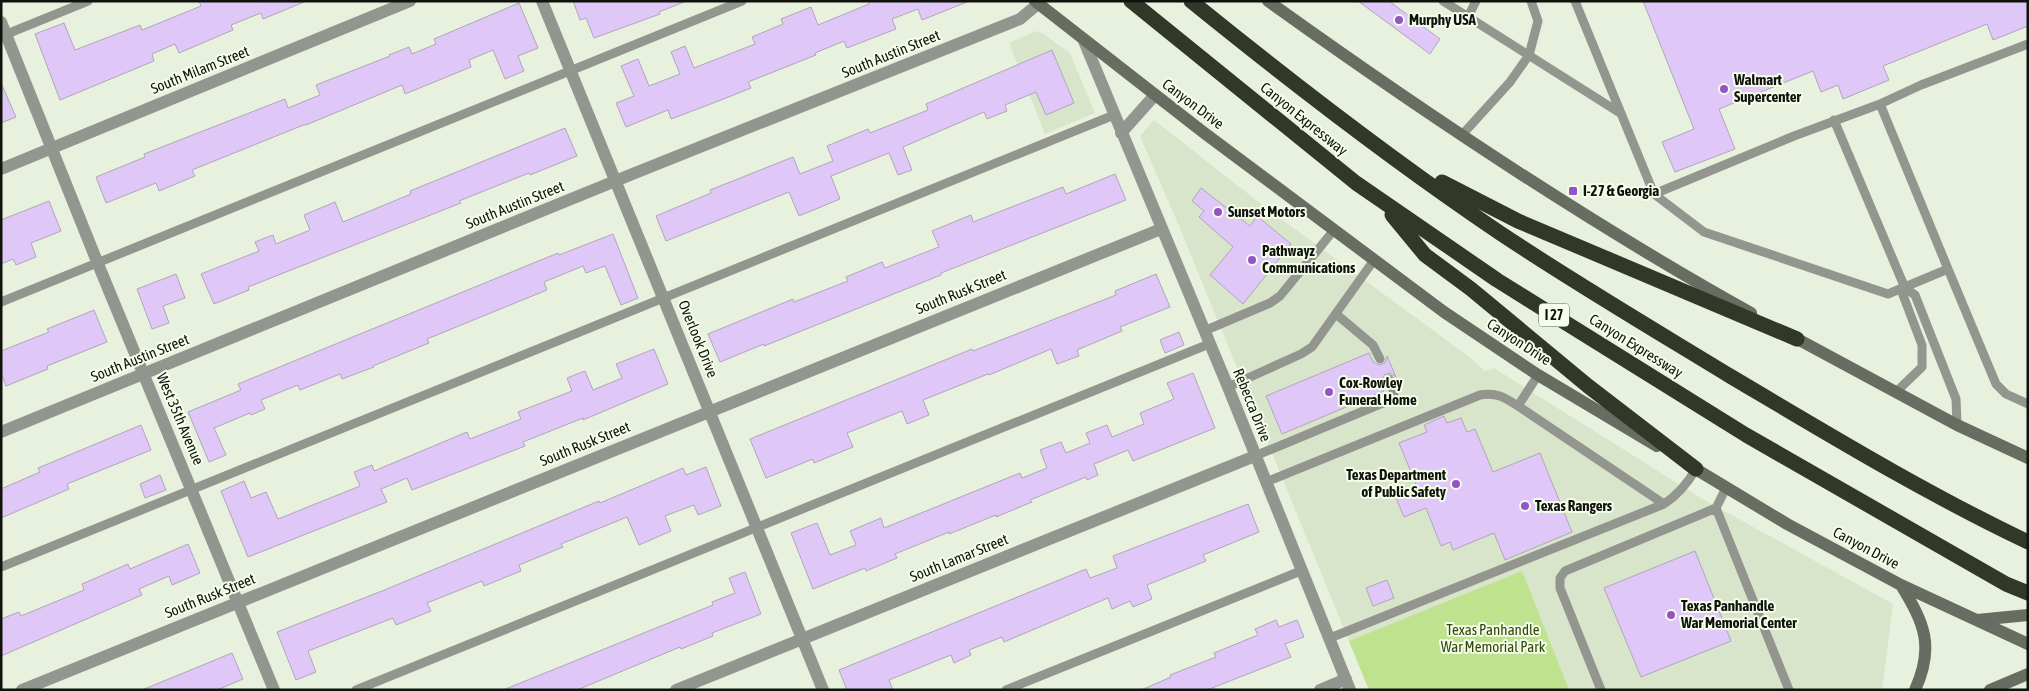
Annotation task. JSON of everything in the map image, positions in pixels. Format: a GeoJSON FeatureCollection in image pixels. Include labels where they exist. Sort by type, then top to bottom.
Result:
{"type":"FeatureCollection","features":[{"type":"Feature","properties":{"kind":"highway","name":"Canyon Expressway"},"geometry":{"type":"LineString","coordinates":[[1131,1],[1381,202],[1497,280],[1746,435],[2006,584],[2028,593]]}},
{"type":"Feature","properties":{"kind":"highway","name":"Canyon Expressway"},"geometry":{"type":"LineString","coordinates":[[1191,1],[1350,126],[1500,233],[1594,294],[1874,462],[1972,516],[2028,542]]}},
{"type":"Feature","properties":{"kind":"highway"},"geometry":{"type":"LineString","coordinates":[[1396,159],[1518,220],[1797,339]]}},
{"type":"Feature","properties":{"kind":"highway"},"geometry":{"type":"LineString","coordinates":[[1381,202],[1425,255],[1471,289],[1588,386],[1696,469]]}},
{"type":"Feature","properties":{"kind":"main road"},"geometry":{"type":"LineString","coordinates":[[1268,1],[1461,136],[1710,291],[1957,425],[2028,458]]}},
{"type":"Feature","properties":{"kind":"main road","name":"Canyon Drive"},"geometry":{"type":"LineString","coordinates":[[1036,2],[1084,41],[1374,260],[1444,312],[1538,375],[1787,524],[1901,585],[2028,644]]}},
{"type":"Feature","properties":{"kind":"main road"},"geometry":{"type":"LineString","coordinates":[[1901,585],[1918,614],[1926,645],[1925,657],[1915,690]]}},
{"type":"Feature","properties":{"kind":"main road"},"geometry":{"type":"LineString","coordinates":[[1975,620],[2028,615]]}},
{"type":"Feature","properties":{"kind":"main road"},"geometry":{"type":"LineString","coordinates":[[1990,690],[2028,674]]}},
{"type":"Feature","properties":{"kind":"street","name":"South Milam Street"},"geometry":{"type":"LineString","coordinates":[[1,169],[410,1]]}},
{"type":"Feature","properties":{"kind":"street","name":"Overlook Drive"},"geometry":{"type":"LineString","coordinates":[[542,1],[823,690]]}},
{"type":"Feature","properties":{"kind":"street","name":"South Austin Street"},"geometry":{"type":"LineString","coordinates":[[1,432],[616,181],[1020,19],[1036,2]]}},
{"type":"Feature","properties":{"kind":"street","name":"West 35th Avenue"},"geometry":{"type":"LineString","coordinates":[[1,22],[4,36],[239,601],[274,690]]}},
{"type":"Feature","properties":{"kind":"street","name":"Rebecca Drive"},"geometry":{"type":"LineString","coordinates":[[1084,41],[1228,386],[1348,685]]}},
{"type":"Feature","properties":{"kind":"street"},"geometry":{"type":"LineString","coordinates":[[1121,133],[1155,95]]}},
{"type":"Feature","properties":{"kind":"street","name":"South Rusk Street"},"geometry":{"type":"LineString","coordinates":[[22,690],[1161,229]]}},
{"type":"Feature","properties":{"kind":"street","name":"South Lamar Street"},"geometry":{"type":"LineString","coordinates":[[676,690],[1255,456]]}},
{"type":"Feature","properties":{"kind":"street"},"geometry":{"type":"LineString","coordinates":[[1320,690],[1348,685]]}},
{"type":"Feature","properties":{"kind":"lane"},"geometry":{"type":"LineString","coordinates":[[4,36],[88,1]]}},
{"type":"Feature","properties":{"kind":"lane"},"geometry":{"type":"LineString","coordinates":[[1,302],[742,1]]}},
{"type":"Feature","properties":{"kind":"lane"},"geometry":{"type":"LineString","coordinates":[[1443,1],[1620,114]]}},
{"type":"Feature","properties":{"kind":"lane"},"geometry":{"type":"LineString","coordinates":[[1468,17],[1476,1]]}},
{"type":"Feature","properties":{"kind":"lane"},"geometry":{"type":"LineString","coordinates":[[1461,136],[1510,82],[1529,55],[1538,21],[1531,1]]}},
{"type":"Feature","properties":{"kind":"lane"},"geometry":{"type":"LineString","coordinates":[[1575,1],[1654,194],[1704,232],[1888,294],[1948,269]]}},
{"type":"Feature","properties":{"kind":"lane"},"geometry":{"type":"LineString","coordinates":[[1654,194],[1834,120],[1880,104],[1921,85],[2028,44]]}},
{"type":"Feature","properties":{"kind":"lane"},"geometry":{"type":"LineString","coordinates":[[1880,104],[1996,384],[2006,394],[2028,404]]}},
{"type":"Feature","properties":{"kind":"lane"},"geometry":{"type":"LineString","coordinates":[[1,567],[663,296],[1114,115]]}},
{"type":"Feature","properties":{"kind":"lane"},"geometry":{"type":"LineString","coordinates":[[1834,120],[1905,288],[1915,295],[1956,399],[1957,425]]}},
{"type":"Feature","properties":{"kind":"lane"},"geometry":{"type":"LineString","coordinates":[[1204,331],[1270,303],[1280,296],[1334,230]]}},
{"type":"Feature","properties":{"kind":"lane"},"geometry":{"type":"LineString","coordinates":[[1228,386],[1301,354],[1312,347],[1374,260]]}},
{"type":"Feature","properties":{"kind":"lane"},"geometry":{"type":"LineString","coordinates":[[1896,392],[1922,367],[1922,345],[1903,295],[1905,288]]}},
{"type":"Feature","properties":{"kind":"lane"},"geometry":{"type":"LineString","coordinates":[[1336,314],[1373,345],[1380,359]]}},
{"type":"Feature","properties":{"kind":"lane"},"geometry":{"type":"LineString","coordinates":[[356,690],[1209,344]]}},
{"type":"Feature","properties":{"kind":"lane"},"geometry":{"type":"LineString","coordinates":[[1518,406],[1538,375]]}},
{"type":"Feature","properties":{"kind":"lane"},"geometry":{"type":"LineString","coordinates":[[1255,456],[1390,400],[1394,393],[1389,379]]}},
{"type":"Feature","properties":{"kind":"lane"},"geometry":{"type":"LineString","coordinates":[[1266,482],[1480,395],[1490,393],[1502,395],[1664,504]]}},
{"type":"Feature","properties":{"kind":"lane"},"geometry":{"type":"LineString","coordinates":[[1330,638],[1664,504],[1686,485],[1696,469]]}},
{"type":"Feature","properties":{"kind":"lane"},"geometry":{"type":"LineString","coordinates":[[1601,690],[1560,588],[1560,578],[1565,571],[1716,508],[1726,488]]}},
{"type":"Feature","properties":{"kind":"lane"},"geometry":{"type":"LineString","coordinates":[[1716,508],[1789,690]]}},
{"type":"Feature","properties":{"kind":"lane"},"geometry":{"type":"LineString","coordinates":[[1006,690],[1303,570]]}},
{"type":"Feature","properties":{"kind":"shaded area"},"geometry":{"type":"Polygon","coordinates":[[[1036,31],[1042,33],[1070,53],[1095,113],[1045,134],[1009,43],[1036,31]]]}},
{"type":"Feature","properties":{"kind":"shaded area"},"geometry":{"type":"Polygon","coordinates":[[[1154,120],[1265,207],[1468,356],[1485,371],[1494,368],[1699,497],[1893,604],[1882,690],[1369,690],[1179,226],[1140,136],[1154,120]]]}},
{"type":"Feature","properties":{"kind":"green space","name":"Texas Panhandle War Memorial Park"},"geometry":{"type":"Polygon","coordinates":[[[1522,571],[1569,690],[1369,690],[1349,641],[1522,571]]]}},
{"type":"Feature","properties":{"kind":"building"},"geometry":{"type":"Polygon","coordinates":[[[199,1],[304,2],[263,19],[261,13],[231,25],[233,30],[179,53],[175,44],[152,54],[154,61],[60,100],[35,34],[64,23],[75,50],[140,25],[142,30],[201,6],[199,1]]]}},
{"type":"Feature","properties":{"kind":"building"},"geometry":{"type":"Polygon","coordinates":[[[573,1],[684,2],[659,12],[660,14],[594,38],[586,18],[580,20],[573,1]]]}},
{"type":"Feature","properties":{"kind":"building"},"geometry":{"type":"Polygon","coordinates":[[[868,1],[967,2],[922,20],[918,9],[892,19],[896,29],[847,48],[844,41],[815,53],[816,55],[748,82],[751,88],[671,119],[668,110],[626,127],[616,103],[634,96],[621,66],[638,59],[649,86],[680,74],[671,52],[685,46],[694,68],[755,44],[752,37],[783,24],[781,19],[811,7],[818,25],[869,4],[868,1]]]}},
{"type":"Feature","properties":{"kind":"building","name":"Murphy USA"},"geometry":{"type":"Polygon","coordinates":[[[1358,1],[1389,1],[1440,39],[1430,54],[1358,1]]]}},
{"type":"Feature","properties":{"kind":"building","name":"Walmart Supercenter"},"geometry":{"type":"Polygon","coordinates":[[[1643,1],[2028,1],[2028,26],[1993,40],[1987,24],[1883,66],[1889,80],[1843,99],[1838,85],[1821,92],[1813,71],[1719,109],[1735,149],[1675,172],[1662,142],[1694,129],[1643,1]]]}},
{"type":"Feature","properties":{"kind":"building"},"geometry":{"type":"Polygon","coordinates":[[[519,3],[538,48],[518,56],[524,71],[505,79],[493,50],[469,60],[471,67],[405,94],[402,85],[192,170],[195,176],[159,191],[156,183],[106,203],[96,177],[145,157],[144,154],[285,99],[288,108],[320,95],[316,85],[409,47],[412,54],[436,44],[434,39],[519,3]]]}},
{"type":"Feature","properties":{"kind":"building"},"geometry":{"type":"Polygon","coordinates":[[[1052,50],[1074,103],[1046,115],[1036,92],[1005,105],[1007,111],[987,119],[984,112],[903,147],[912,170],[898,175],[889,153],[831,176],[840,199],[799,216],[789,192],[666,241],[656,216],[711,193],[710,190],[793,157],[800,174],[833,161],[827,146],[868,129],[870,133],[928,110],[926,104],[1052,50]]]}},
{"type":"Feature","properties":{"kind":"building"},"geometry":{"type":"Polygon","coordinates":[[[1,83],[16,117],[1,123],[1,83]]]}},
{"type":"Feature","properties":{"kind":"building"},"geometry":{"type":"Polygon","coordinates":[[[565,128],[577,156],[530,175],[529,173],[459,201],[461,203],[248,287],[249,290],[214,304],[201,274],[259,251],[255,242],[273,235],[276,244],[310,230],[304,215],[335,202],[343,222],[411,194],[410,191],[565,128]]]}},
{"type":"Feature","properties":{"kind":"building"},"geometry":{"type":"Polygon","coordinates":[[[1115,174],[1126,200],[720,362],[708,334],[793,299],[794,302],[848,281],[846,277],[882,262],[885,268],[939,247],[932,231],[971,215],[973,222],[1063,187],[1066,194],[1115,174]]]}},
{"type":"Feature","properties":{"kind":"building"},"geometry":{"type":"Polygon","coordinates":[[[1201,188],[1250,226],[1257,216],[1291,244],[1243,304],[1210,275],[1233,247],[1199,217],[1204,211],[1192,201],[1201,188]]]}},
{"type":"Feature","properties":{"kind":"building"},"geometry":{"type":"Polygon","coordinates":[[[49,201],[61,231],[31,243],[36,257],[16,265],[13,259],[1,264],[1,220],[49,201]]]}},
{"type":"Feature","properties":{"kind":"building"},"geometry":{"type":"Polygon","coordinates":[[[613,234],[638,298],[621,305],[605,266],[586,273],[583,266],[544,282],[547,290],[427,339],[429,343],[374,367],[342,379],[340,374],[300,390],[298,385],[261,400],[265,409],[214,428],[226,455],[209,462],[188,412],[241,390],[238,384],[558,253],[559,255],[613,234]]]}},
{"type":"Feature","properties":{"kind":"building"},"geometry":{"type":"Polygon","coordinates":[[[176,274],[185,298],[163,306],[169,323],[152,329],[137,289],[176,274]]]}},
{"type":"Feature","properties":{"kind":"building"},"geometry":{"type":"Polygon","coordinates":[[[1156,274],[1170,307],[1120,327],[1122,331],[1077,350],[1079,356],[1057,364],[1051,349],[923,400],[929,415],[907,424],[902,411],[847,433],[853,447],[814,463],[813,459],[766,478],[750,439],[972,349],[973,351],[1116,295],[1115,291],[1156,274]]]}},
{"type":"Feature","properties":{"kind":"building"},"geometry":{"type":"Polygon","coordinates":[[[94,310],[107,342],[47,366],[48,369],[6,386],[1,373],[1,351],[49,332],[47,329],[94,310]]]}},
{"type":"Feature","properties":{"kind":"building"},"geometry":{"type":"Polygon","coordinates":[[[1179,332],[1184,345],[1165,353],[1160,340],[1179,332]]]}},
{"type":"Feature","properties":{"kind":"building"},"geometry":{"type":"Polygon","coordinates":[[[654,349],[668,384],[583,420],[583,418],[523,442],[525,446],[412,490],[407,478],[381,489],[387,502],[248,557],[221,491],[244,481],[251,498],[266,492],[278,519],[360,486],[354,472],[372,465],[374,471],[467,432],[470,439],[521,419],[518,412],[572,391],[567,378],[585,371],[593,390],[622,378],[616,364],[654,349]]]}},
{"type":"Feature","properties":{"kind":"building"},"geometry":{"type":"Polygon","coordinates":[[[1369,353],[1373,362],[1379,365],[1385,363],[1387,356],[1396,377],[1390,373],[1384,375],[1383,382],[1380,383],[1384,391],[1282,434],[1266,396],[1369,353]]]}},
{"type":"Feature","properties":{"kind":"building"},"geometry":{"type":"Polygon","coordinates":[[[1193,373],[1215,428],[1133,461],[1128,450],[1094,464],[1098,475],[1087,480],[1086,477],[1030,500],[1032,502],[996,517],[996,515],[949,534],[949,532],[895,554],[897,558],[866,571],[865,568],[813,589],[791,533],[817,523],[830,555],[856,545],[850,531],[881,518],[884,528],[1020,473],[1022,478],[1047,468],[1040,450],[1061,442],[1066,453],[1090,443],[1086,433],[1107,425],[1112,437],[1144,424],[1140,413],[1174,399],[1167,383],[1193,373]]]}},
{"type":"Feature","properties":{"kind":"building"},"geometry":{"type":"Polygon","coordinates":[[[1444,416],[1447,423],[1461,418],[1467,432],[1475,429],[1493,472],[1540,453],[1572,532],[1505,560],[1494,533],[1453,550],[1450,542],[1441,546],[1426,508],[1404,517],[1396,498],[1418,489],[1399,443],[1427,432],[1424,425],[1444,416]]]}},
{"type":"Feature","properties":{"kind":"building"},"geometry":{"type":"Polygon","coordinates":[[[141,425],[151,450],[67,484],[69,489],[1,518],[1,489],[40,472],[38,468],[141,425]]]}},
{"type":"Feature","properties":{"kind":"building"},"geometry":{"type":"Polygon","coordinates":[[[706,467],[721,506],[698,515],[694,505],[665,516],[671,531],[639,545],[627,517],[561,544],[563,547],[519,565],[521,571],[484,586],[482,581],[427,603],[431,611],[396,625],[393,618],[308,651],[316,672],[296,680],[277,632],[683,468],[686,475],[706,467]]]}},
{"type":"Feature","properties":{"kind":"building"},"geometry":{"type":"Polygon","coordinates":[[[160,475],[166,490],[145,498],[140,484],[160,475]]]}},
{"type":"Feature","properties":{"kind":"building"},"geometry":{"type":"Polygon","coordinates":[[[1248,504],[1259,532],[1203,555],[1206,561],[1147,585],[1152,599],[1133,607],[1130,601],[1112,609],[1108,598],[1004,642],[1002,637],[969,650],[971,655],[954,663],[951,655],[889,680],[893,690],[847,690],[839,670],[1086,569],[1090,578],[1117,568],[1113,556],[1248,504]]]}},
{"type":"Feature","properties":{"kind":"building"},"geometry":{"type":"Polygon","coordinates":[[[188,544],[200,573],[172,585],[169,576],[139,589],[142,595],[1,656],[1,619],[19,612],[21,616],[84,590],[82,584],[128,564],[130,569],[188,544]]]}},
{"type":"Feature","properties":{"kind":"building"},"geometry":{"type":"Polygon","coordinates":[[[1695,551],[1731,641],[1641,677],[1604,588],[1695,551]]]}},
{"type":"Feature","properties":{"kind":"building"},"geometry":{"type":"Polygon","coordinates":[[[745,572],[761,614],[712,633],[713,636],[681,649],[680,647],[577,690],[503,690],[713,605],[712,602],[735,593],[729,578],[745,572]]]}},
{"type":"Feature","properties":{"kind":"building"},"geometry":{"type":"Polygon","coordinates":[[[1387,580],[1394,598],[1373,606],[1366,588],[1387,580]]]}},
{"type":"Feature","properties":{"kind":"building"},"geometry":{"type":"Polygon","coordinates":[[[1276,620],[1279,627],[1297,620],[1304,637],[1285,644],[1291,657],[1207,690],[1141,690],[1171,677],[1170,675],[1216,657],[1214,653],[1258,635],[1255,629],[1276,620]]]}},
{"type":"Feature","properties":{"kind":"building"},"geometry":{"type":"Polygon","coordinates":[[[232,653],[243,679],[217,690],[142,690],[232,653]]]}},
{"type":"Feature","properties":{"kind":"place","name":"Murphy USA"},"geometry":{"type":"Point","coordinates":[1399,20]}},
{"type":"Feature","properties":{"kind":"place","name":"Walmart Supercenter"},"geometry":{"type":"Point","coordinates":[1724,89]}},
{"type":"Feature","properties":{"kind":"place","name":"I-27 & Georgia"},"geometry":{"type":"Point","coordinates":[1573,191]}},
{"type":"Feature","properties":{"kind":"place","name":"Sunset Motors"},"geometry":{"type":"Point","coordinates":[1218,212]}},
{"type":"Feature","properties":{"kind":"place","name":"Pathwayz Communications"},"geometry":{"type":"Point","coordinates":[1252,260]}},
{"type":"Feature","properties":{"kind":"place","name":"Cox-Rowley Funeral Home"},"geometry":{"type":"Point","coordinates":[1329,392]}},
{"type":"Feature","properties":{"kind":"place","name":"Texas Department of Public Safety"},"geometry":{"type":"Point","coordinates":[1456,484]}},
{"type":"Feature","properties":{"kind":"place","name":"Texas Rangers"},"geometry":{"type":"Point","coordinates":[1525,506]}},
{"type":"Feature","properties":{"kind":"place","name":"Texas Panhandle War Memorial Center"},"geometry":{"type":"Point","coordinates":[1671,615]}}]}
